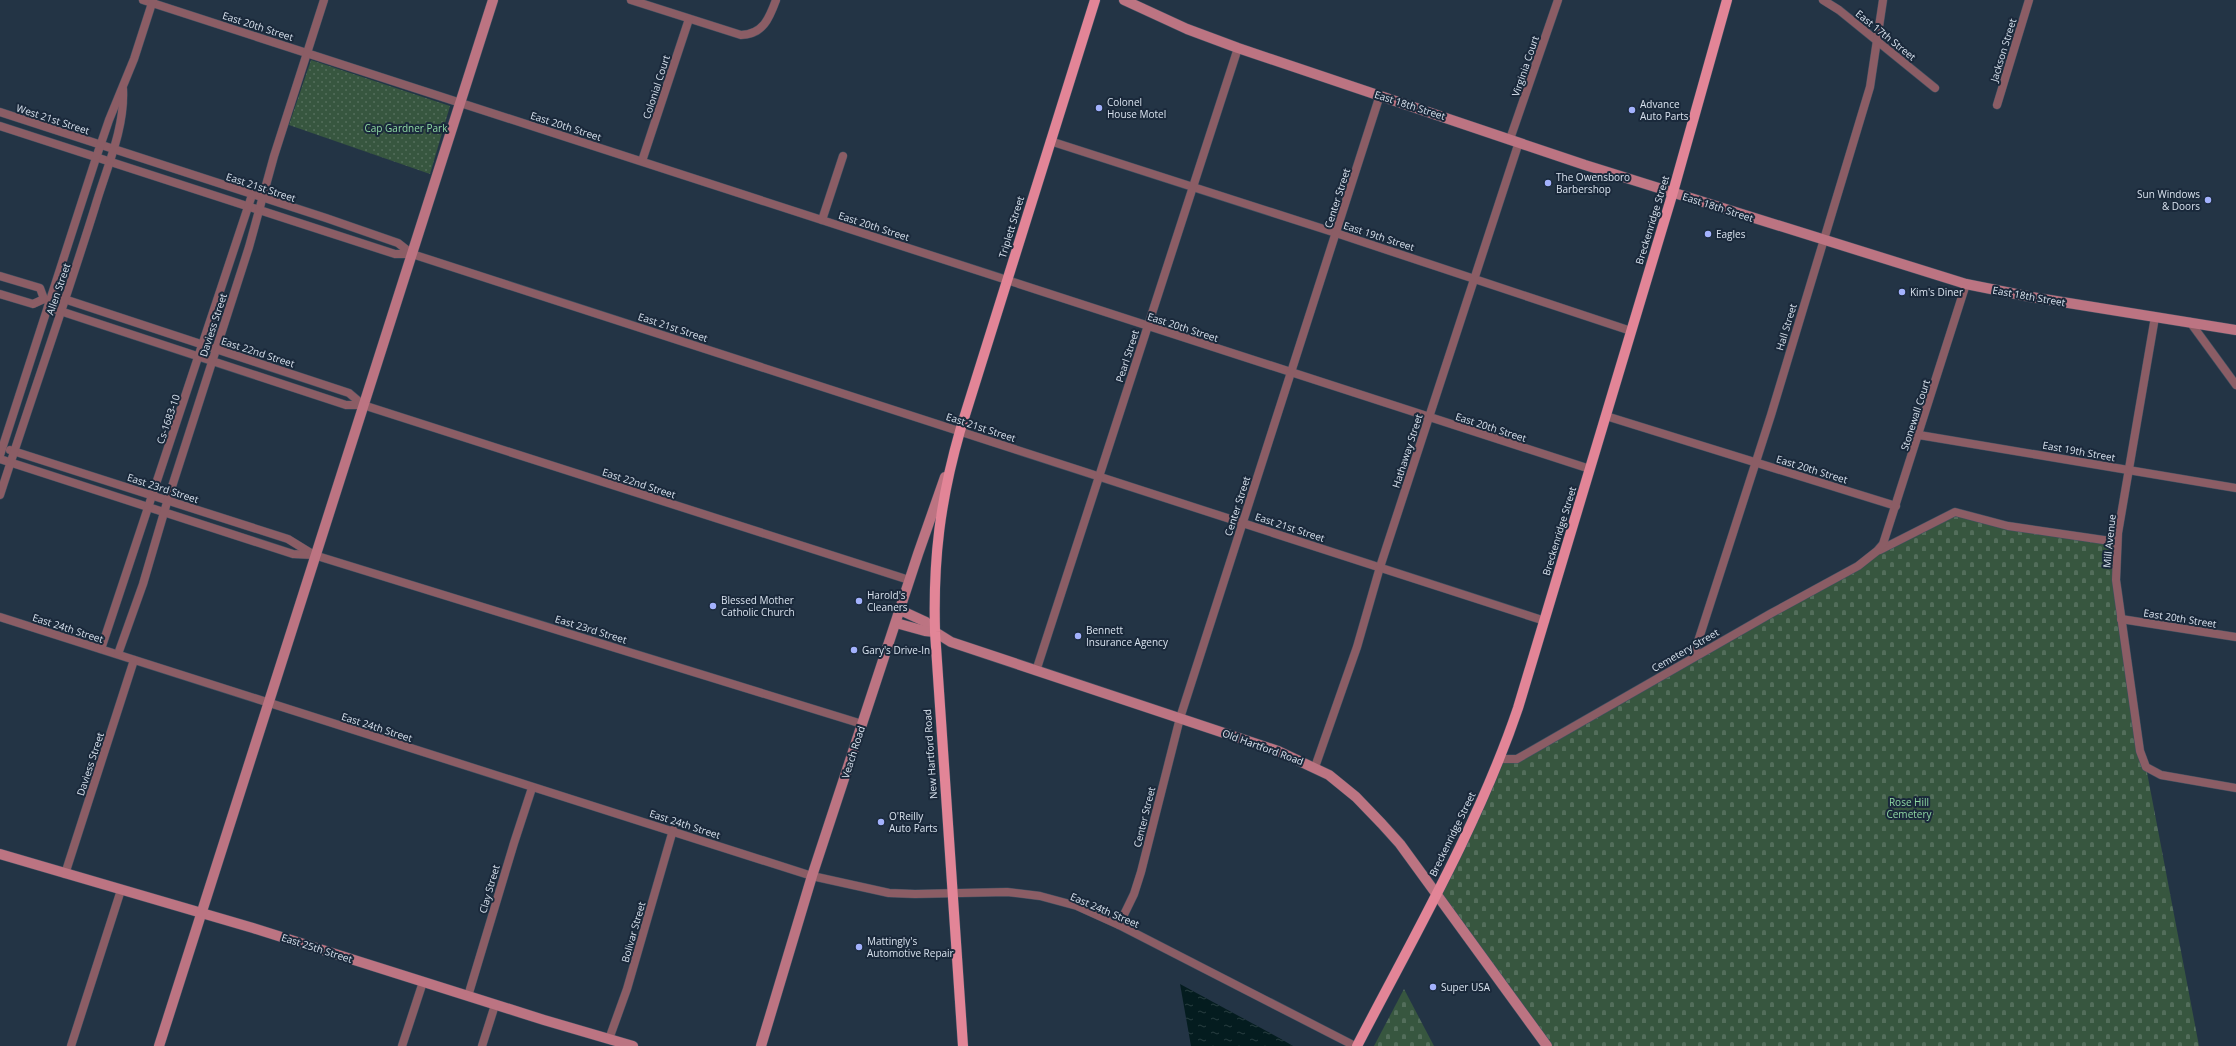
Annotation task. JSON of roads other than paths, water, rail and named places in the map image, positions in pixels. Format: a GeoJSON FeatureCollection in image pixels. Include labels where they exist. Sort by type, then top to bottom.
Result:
{"type":"FeatureCollection","features":[{"type":"Feature","properties":{"kind":"main road","name":"Triplett Street"},"geometry":{"type":"LineString","coordinates":[[951,461],[1095,0]]}},
{"type":"Feature","properties":{"kind":"main road","name":"Breckenridge Street"},"geometry":{"type":"LineString","coordinates":[[1356,1046],[1436,894],[1501,759],[1545,621],[1673,192],[1727,0]]}},
{"type":"Feature","properties":{"kind":"main road","name":"New Hartford Road"},"geometry":{"type":"LineString","coordinates":[[951,461],[937,534],[934,579],[935,632],[963,1046]]}},
{"type":"Feature","properties":{"kind":"street","name":"East 20th Street"},"geometry":{"type":"LineString","coordinates":[[143,0],[1590,469]]}},
{"type":"Feature","properties":{"kind":"street","name":"Daviess Street"},"geometry":{"type":"LineString","coordinates":[[118,654],[143,584],[164,512],[260,210],[324,0]]}},
{"type":"Feature","properties":{"kind":"street"},"geometry":{"type":"LineString","coordinates":[[159,1046],[200,912],[493,0]]}},
{"type":"Feature","properties":{"kind":"street"},"geometry":{"type":"LineString","coordinates":[[631,0],[741,35],[749,35],[758,32],[764,26],[776,0]]}},
{"type":"Feature","properties":{"kind":"street","name":"East 18th Street"},"geometry":{"type":"LineString","coordinates":[[1124,0],[1187,29],[1238,48],[1824,241],[1966,284],[2031,297],[2236,330]]}},
{"type":"Feature","properties":{"kind":"street","name":"Virginia Court"},"geometry":{"type":"LineString","coordinates":[[1515,140],[1558,0]]}},
{"type":"Feature","properties":{"kind":"street","name":"East 17th Street"},"geometry":{"type":"LineString","coordinates":[[1822,0],[1840,10],[1935,88]]}},
{"type":"Feature","properties":{"kind":"street","name":"Hall Street"},"geometry":{"type":"LineString","coordinates":[[1693,657],[1756,462],[1870,87],[1883,0]]}},
{"type":"Feature","properties":{"kind":"street","name":"Jackson Street"},"geometry":{"type":"LineString","coordinates":[[1997,105],[2029,0]]}},
{"type":"Feature","properties":{"kind":"street","name":"Allen Street"},"geometry":{"type":"LineString","coordinates":[[1,453],[48,301],[100,145],[134,59],[153,2]]}},
{"type":"Feature","properties":{"kind":"street","name":"Colonial Court"},"geometry":{"type":"LineString","coordinates":[[642,161],[688,19]]}},
{"type":"Feature","properties":{"kind":"street","name":"Pearl Street"},"geometry":{"type":"LineString","coordinates":[[1036,671],[1238,48]]}},
{"type":"Feature","properties":{"kind":"street","name":"Allen Street"},"geometry":{"type":"LineString","coordinates":[[0,495],[65,300],[113,149],[124,108],[123,87]]}},
{"type":"Feature","properties":{"kind":"street","name":"Center Street"},"geometry":{"type":"LineString","coordinates":[[1119,924],[1134,894],[1141,872],[1180,718],[1380,95]]}},
{"type":"Feature","properties":{"kind":"street","name":"West 21st Street"},"geometry":{"type":"LineString","coordinates":[[0,112],[100,145]]}},
{"type":"Feature","properties":{"kind":"street"},"geometry":{"type":"LineString","coordinates":[[0,126],[96,158]]}},
{"type":"Feature","properties":{"kind":"street","name":"Hathaway Street"},"geometry":{"type":"LineString","coordinates":[[1315,767],[1357,647],[1380,567],[1474,278],[1515,140]]}},
{"type":"Feature","properties":{"kind":"street","name":"East 19th Street"},"geometry":{"type":"LineString","coordinates":[[1050,141],[1474,278],[1631,331]]}},
{"type":"Feature","properties":{"kind":"street","name":"East 21st Street"},"geometry":{"type":"LineString","coordinates":[[100,145],[398,243],[412,254]]}},
{"type":"Feature","properties":{"kind":"street"},"geometry":{"type":"LineString","coordinates":[[822,220],[843,156]]}},
{"type":"Feature","properties":{"kind":"street","name":"East 21st Street"},"geometry":{"type":"LineString","coordinates":[[96,158],[395,254],[412,254],[1545,621]]}},
{"type":"Feature","properties":{"kind":"street","name":"Cs-1683-10"},"geometry":{"type":"LineString","coordinates":[[101,649],[252,195]]}},
{"type":"Feature","properties":{"kind":"street"},"geometry":{"type":"LineString","coordinates":[[0,276],[40,288],[48,301],[33,304],[0,294]]}},
{"type":"Feature","properties":{"kind":"street","name":"Stonewall Court"},"geometry":{"type":"LineString","coordinates":[[1877,551],[1883,544],[1896,506],[1966,284]]}},
{"type":"Feature","properties":{"kind":"street","name":"East 22nd Street"},"geometry":{"type":"LineString","coordinates":[[48,301],[65,300],[349,393],[363,404],[909,580]]}},
{"type":"Feature","properties":{"kind":"street","name":"East 22nd Street"},"geometry":{"type":"LineString","coordinates":[[48,301],[61,312],[346,405],[363,404]]}},
{"type":"Feature","properties":{"kind":"street","name":"Mill Avenue"},"geometry":{"type":"LineString","coordinates":[[2155,317],[2117,542],[2116,580],[2140,751],[2146,767],[2161,775],[2236,788]]}},
{"type":"Feature","properties":{"kind":"street"},"geometry":{"type":"LineString","coordinates":[[2190,322],[2236,385]]}},
{"type":"Feature","properties":{"kind":"street","name":"East 20th Street"},"geometry":{"type":"LineString","coordinates":[[1606,416],[1896,506]]}},
{"type":"Feature","properties":{"kind":"street","name":"East 19th Street"},"geometry":{"type":"LineString","coordinates":[[1919,435],[2236,488]]}},
{"type":"Feature","properties":{"kind":"street","name":"East 23rd Street"},"geometry":{"type":"LineString","coordinates":[[1,453],[14,451],[153,494],[288,539],[314,555]]}},
{"type":"Feature","properties":{"kind":"street","name":"East 23rd Street"},"geometry":{"type":"LineString","coordinates":[[1,453],[11,462],[293,554],[314,555],[862,724]]}},
{"type":"Feature","properties":{"kind":"street","name":"Veach Road"},"geometry":{"type":"LineString","coordinates":[[761,1046],[812,876],[909,580],[951,461]]}},
{"type":"Feature","properties":{"kind":"street"},"geometry":{"type":"LineString","coordinates":[[1877,551],[1955,512],[2008,526],[2117,542]]}},
{"type":"Feature","properties":{"kind":"street","name":"Cemetery Street"},"geometry":{"type":"LineString","coordinates":[[1501,759],[1517,759],[1693,657],[1858,566],[1877,551]]}},
{"type":"Feature","properties":{"kind":"street"},"geometry":{"type":"LineString","coordinates":[[900,610],[926,622],[935,632]]}},
{"type":"Feature","properties":{"kind":"street","name":"East 24th Street"},"geometry":{"type":"LineString","coordinates":[[0,617],[532,788],[673,830],[812,876],[889,893],[1007,892],[1040,896],[1077,906],[1119,924],[1356,1046]]}},
{"type":"Feature","properties":{"kind":"street","name":"East 20th Street"},"geometry":{"type":"LineString","coordinates":[[2121,619],[2236,637]]}},
{"type":"Feature","properties":{"kind":"street"},"geometry":{"type":"LineString","coordinates":[[896,623],[925,631],[935,632]]}},
{"type":"Feature","properties":{"kind":"street","name":"Old Hartford Road"},"geometry":{"type":"LineString","coordinates":[[935,632],[951,642],[1278,751],[1315,767],[1343,785],[1382,824],[1436,894],[1546,1046]]}},
{"type":"Feature","properties":{"kind":"street","name":"Daviess Street"},"geometry":{"type":"LineString","coordinates":[[65,874],[134,660]]}},
{"type":"Feature","properties":{"kind":"street","name":"Clay Street"},"geometry":{"type":"LineString","coordinates":[[468,996],[514,842],[532,788]]}},
{"type":"Feature","properties":{"kind":"street","name":"Bolivar Street"},"geometry":{"type":"LineString","coordinates":[[609,1039],[627,989],[673,830]]}},
{"type":"Feature","properties":{"kind":"street","name":"East 25th Street"},"geometry":{"type":"LineString","coordinates":[[0,854],[200,912],[633,1046]]}},
{"type":"Feature","properties":{"kind":"street"},"geometry":{"type":"LineString","coordinates":[[71,1046],[121,890]]}},
{"type":"Feature","properties":{"kind":"street"},"geometry":{"type":"LineString","coordinates":[[402,1046],[423,982]]}},
{"type":"Feature","properties":{"kind":"street"},"geometry":{"type":"LineString","coordinates":[[482,1046],[495,1004]]}},
{"type":"Feature","properties":{"kind":"water"},"geometry":{"type":"Polygon","coordinates":[[[1180,984],[1281,1039],[1293,1046],[1191,1046],[1180,984]]]}},
{"type":"Feature","properties":{"kind":"place","name":"Colonel House Motel"},"geometry":{"type":"Point","coordinates":[1099,108]}},
{"type":"Feature","properties":{"kind":"place","name":"Advance Auto Parts"},"geometry":{"type":"Point","coordinates":[1632,110]}},
{"type":"Feature","properties":{"kind":"place","name":"The Owensboro Barbershop"},"geometry":{"type":"Point","coordinates":[1548,183]}},
{"type":"Feature","properties":{"kind":"place","name":"Sun Windows & Doors"},"geometry":{"type":"Point","coordinates":[2208,200]}},
{"type":"Feature","properties":{"kind":"place","name":"Eagles"},"geometry":{"type":"Point","coordinates":[1708,234]}},
{"type":"Feature","properties":{"kind":"place","name":"Kim's Diner"},"geometry":{"type":"Point","coordinates":[1902,292]}},
{"type":"Feature","properties":{"kind":"place","name":"Harold's Cleaners"},"geometry":{"type":"Point","coordinates":[859,601]}},
{"type":"Feature","properties":{"kind":"place","name":"Blessed Mother Catholic Church"},"geometry":{"type":"Point","coordinates":[713,606]}},
{"type":"Feature","properties":{"kind":"place","name":"Bennett Insurance Agency"},"geometry":{"type":"Point","coordinates":[1078,636]}},
{"type":"Feature","properties":{"kind":"place","name":"Gary's Drive-In"},"geometry":{"type":"Point","coordinates":[854,650]}},
{"type":"Feature","properties":{"kind":"place","name":"O'Reilly Auto Parts"},"geometry":{"type":"Point","coordinates":[881,822]}},
{"type":"Feature","properties":{"kind":"place","name":"Mattingly's Automotive Repair"},"geometry":{"type":"Point","coordinates":[859,947]}},
{"type":"Feature","properties":{"kind":"place","name":"Super USA"},"geometry":{"type":"Point","coordinates":[1433,987]}},
{"type":"Feature","properties":{"kind":"park label","name":"Cap Gardner Park"},"geometry":{"type":"Point","coordinates":[406,128]}},
{"type":"Feature","properties":{"kind":"park label","name":"Rose Hill Cemetery"},"geometry":{"type":"Point","coordinates":[1909,808]}}]}
